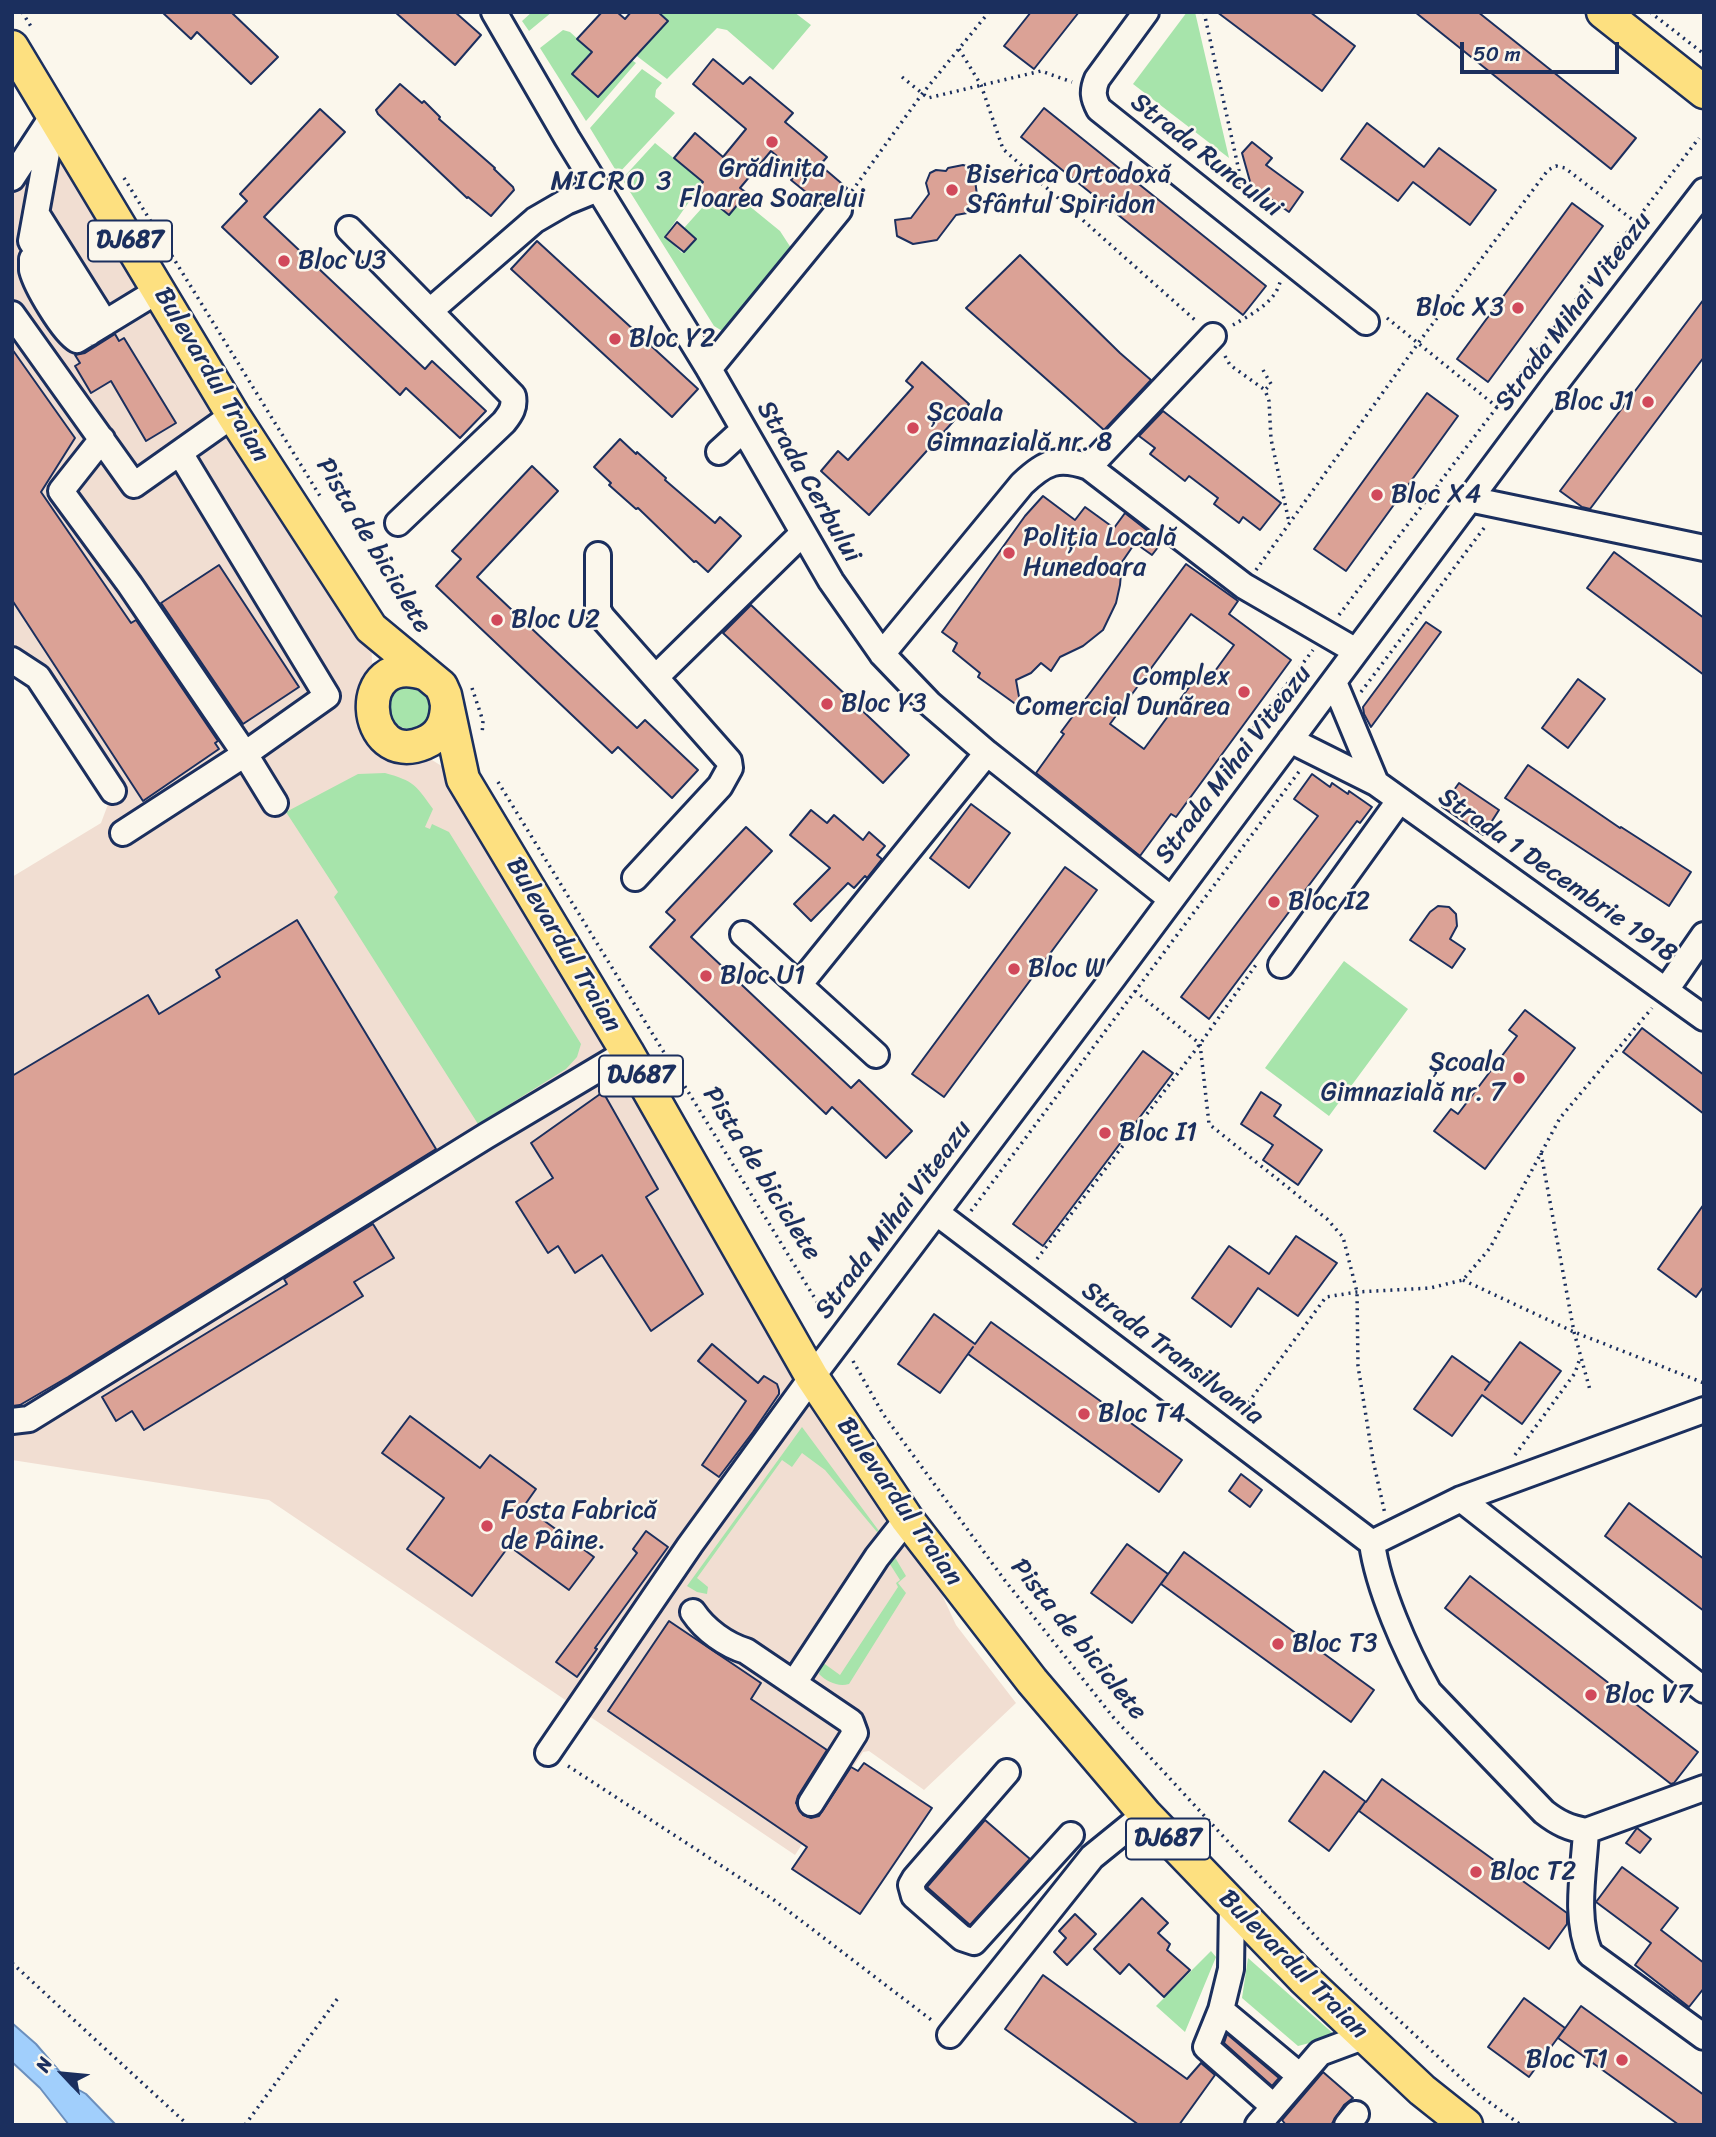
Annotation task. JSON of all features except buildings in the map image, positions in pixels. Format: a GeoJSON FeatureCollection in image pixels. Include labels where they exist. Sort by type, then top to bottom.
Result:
{"type":"FeatureCollection","features":[{"type":"Feature","properties":{"kind":"main road"},"geometry":{"type":"LineString","coordinates":[[1603,12],[1704,92]]}},
{"type":"Feature","properties":{"kind":"main road","name":"Bulevardul Traian"},"geometry":{"type":"LineString","coordinates":[[24,41],[54,114],[233,415],[371,628],[441,686],[478,776],[627,1052],[812,1377],[906,1519],[1031,1681],[1145,1814],[1363,2036],[1422,2090],[1466,2125]]}},
{"type":"Feature","properties":{"kind":"main road","name":"Bulevardul Traian"},"geometry":{"type":"LineString","coordinates":[[371,628],[372,718],[382,734],[390,741],[409,746],[478,776]]}},
{"type":"Feature","properties":{"kind":"main road"},"geometry":{"type":"LineString","coordinates":[[373,699],[377,689],[393,674],[415,670],[426,674]]}},
{"type":"Feature","properties":{"kind":"main road"},"geometry":{"type":"LineString","coordinates":[[409,746],[420,745],[438,734],[444,725],[447,704]]}},
{"type":"Feature","properties":{"kind":"street","name":"Strada Cerbului"},"geometry":{"type":"LineString","coordinates":[[494,12],[598,189],[709,369],[831,581],[882,654],[929,703],[987,753],[1171,899]]}},
{"type":"Feature","properties":{"kind":"street","name":"Strada Runcului"},"geometry":{"type":"LineString","coordinates":[[1146,12],[1102,70],[1093,88],[1094,100],[1099,109],[1287,258],[1374,323]]}},
{"type":"Feature","properties":{"kind":"street"},"geometry":{"type":"LineString","coordinates":[[12,178],[54,114]]}},
{"type":"Feature","properties":{"kind":"street"},"geometry":{"type":"LineString","coordinates":[[54,114],[32,241],[32,270],[43,295],[74,339],[79,339],[159,290]]}},
{"type":"Feature","properties":{"kind":"street"},"geometry":{"type":"LineString","coordinates":[[430,311],[535,220],[566,202],[598,189]]}},
{"type":"Feature","properties":{"kind":"street","name":"Strada Mihai Viteazu"},"geometry":{"type":"LineString","coordinates":[[548,1753],[658,1591],[812,1377],[1556,383],[1704,191]]}},
{"type":"Feature","properties":{"kind":"street"},"geometry":{"type":"LineString","coordinates":[[709,369],[839,210]]}},
{"type":"Feature","properties":{"kind":"street"},"geometry":{"type":"LineString","coordinates":[[36,213],[97,328]]}},
{"type":"Feature","properties":{"kind":"street"},"geometry":{"type":"LineString","coordinates":[[349,229],[513,396],[513,410],[504,422],[398,523]]}},
{"type":"Feature","properties":{"kind":"street"},"geometry":{"type":"LineString","coordinates":[[12,314],[134,485],[233,415]]}},
{"type":"Feature","properties":{"kind":"street"},"geometry":{"type":"LineString","coordinates":[[1089,467],[1213,336]]}},
{"type":"Feature","properties":{"kind":"street"},"geometry":{"type":"LineString","coordinates":[[719,452],[743,430]]}},
{"type":"Feature","properties":{"kind":"street"},"geometry":{"type":"LineString","coordinates":[[102,439],[61,491],[130,586],[245,754],[275,803]]}},
{"type":"Feature","properties":{"kind":"street"},"geometry":{"type":"LineString","coordinates":[[123,834],[327,696],[180,453]]}},
{"type":"Feature","properties":{"kind":"street"},"geometry":{"type":"LineString","coordinates":[[882,654],[1034,472],[1055,461],[1073,461],[1089,467],[1244,586],[1356,651]]}},
{"type":"Feature","properties":{"kind":"street"},"geometry":{"type":"LineString","coordinates":[[1469,499],[1704,548]]}},
{"type":"Feature","properties":{"kind":"street"},"geometry":{"type":"LineString","coordinates":[[656,677],[803,533]]}},
{"type":"Feature","properties":{"kind":"street"},"geometry":{"type":"LineString","coordinates":[[598,555],[598,610],[726,755],[730,768],[720,786],[635,878]]}},
{"type":"Feature","properties":{"kind":"street"},"geometry":{"type":"LineString","coordinates":[[12,660],[38,677],[113,791]]}},
{"type":"Feature","properties":{"kind":"street"},"geometry":{"type":"LineString","coordinates":[[1334,682],[1376,783]]}},
{"type":"Feature","properties":{"kind":"street","name":"Strada 1 Decembrie 1918"},"geometry":{"type":"LineString","coordinates":[[1290,740],[1376,783],[1704,1018]]}},
{"type":"Feature","properties":{"kind":"street"},"geometry":{"type":"LineString","coordinates":[[799,985],[987,753]]}},
{"type":"Feature","properties":{"kind":"street"},"geometry":{"type":"LineString","coordinates":[[1284,961],[1399,801]]}},
{"type":"Feature","properties":{"kind":"street"},"geometry":{"type":"LineString","coordinates":[[743,934],[876,1055]]}},
{"type":"Feature","properties":{"kind":"street"},"geometry":{"type":"LineString","coordinates":[[1666,990],[1704,935]]}},
{"type":"Feature","properties":{"kind":"street"},"geometry":{"type":"LineString","coordinates":[[12,1421],[29,1419],[486,1136],[627,1052]]}},
{"type":"Feature","properties":{"kind":"street","name":"Strada Transilvania"},"geometry":{"type":"LineString","coordinates":[[937,1213],[1227,1433],[1380,1538]]}},
{"type":"Feature","properties":{"kind":"street"},"geometry":{"type":"LineString","coordinates":[[1704,1410],[1461,1499],[1380,1538],[1377,1573],[1429,1692],[1557,1823],[1586,1831],[1704,1788]]}},
{"type":"Feature","properties":{"kind":"street"},"geometry":{"type":"LineString","coordinates":[[1461,1499],[1704,1690]]}},
{"type":"Feature","properties":{"kind":"street"},"geometry":{"type":"LineString","coordinates":[[794,1683],[877,1557],[906,1519]]}},
{"type":"Feature","properties":{"kind":"street"},"geometry":{"type":"LineString","coordinates":[[658,1591],[693,1612],[702,1625],[736,1648],[746,1650],[848,1718],[855,1733],[811,1802]]}},
{"type":"Feature","properties":{"kind":"street"},"geometry":{"type":"LineString","coordinates":[[1007,1772],[915,1878],[911,1885],[914,1896],[962,1938],[974,1942],[1071,1835]]}},
{"type":"Feature","properties":{"kind":"street"},"geometry":{"type":"LineString","coordinates":[[950,2035],[1092,1857],[1145,1814]]}},
{"type":"Feature","properties":{"kind":"street"},"geometry":{"type":"LineString","coordinates":[[1586,1831],[1581,1908],[1584,1940],[1590,1954],[1704,2037]]}},
{"type":"Feature","properties":{"kind":"street"},"geometry":{"type":"LineString","coordinates":[[1232,1905],[1231,1969],[1206,2047],[1277,2104]]}},
{"type":"Feature","properties":{"kind":"street"},"geometry":{"type":"LineString","coordinates":[[1216,2022],[1277,2104]]}},
{"type":"Feature","properties":{"kind":"street"},"geometry":{"type":"LineString","coordinates":[[1277,2104],[1320,2053],[1363,2036]]}},
{"type":"Feature","properties":{"kind":"path"},"geometry":{"type":"LineString","coordinates":[[22,12],[24,41]]}},
{"type":"Feature","properties":{"kind":"path"},"geometry":{"type":"LineString","coordinates":[[839,210],[922,94],[989,12]]}},
{"type":"Feature","properties":{"kind":"path"},"geometry":{"type":"LineString","coordinates":[[1204,12],[1241,180],[1223,206]]}},
{"type":"Feature","properties":{"kind":"path"},"geometry":{"type":"LineString","coordinates":[[1650,12],[1704,54]]}},
{"type":"Feature","properties":{"kind":"path"},"geometry":{"type":"LineString","coordinates":[[959,49],[981,85],[1003,149],[1213,336],[1230,365],[1265,390],[1269,401],[1271,439],[1289,522]]}},
{"type":"Feature","properties":{"kind":"path"},"geometry":{"type":"LineString","coordinates":[[902,77],[928,98],[1041,71],[1093,88]]}},
{"type":"Feature","properties":{"kind":"path"},"geometry":{"type":"LineString","coordinates":[[1253,729],[1699,138]]}},
{"type":"Feature","properties":{"kind":"path"},"geometry":{"type":"LineString","coordinates":[[1244,586],[1419,342],[1548,170],[1556,166],[1565,168],[1663,244]]}},
{"type":"Feature","properties":{"kind":"path","name":"Pista de biciclete"},"geometry":{"type":"LineString","coordinates":[[123,176],[324,504]]}},
{"type":"Feature","properties":{"kind":"path"},"geometry":{"type":"LineString","coordinates":[[1213,336],[1256,312],[1278,291],[1287,258]]}},
{"type":"Feature","properties":{"kind":"path"},"geometry":{"type":"LineString","coordinates":[[1374,323],[1388,318],[1497,407]]}},
{"type":"Feature","properties":{"kind":"path"},"geometry":{"type":"LineString","coordinates":[[1529,361],[1556,383]]}},
{"type":"Feature","properties":{"kind":"path"},"geometry":{"type":"LineString","coordinates":[[1263,370],[1271,384],[1265,390]]}},
{"type":"Feature","properties":{"kind":"path"},"geometry":{"type":"LineString","coordinates":[[1347,711],[1501,506]]}},
{"type":"Feature","properties":{"kind":"path"},"geometry":{"type":"LineString","coordinates":[[465,678],[480,706],[482,738]]}},
{"type":"Feature","properties":{"kind":"path"},"geometry":{"type":"LineString","coordinates":[[958,1229],[1313,753]]}},
{"type":"Feature","properties":{"kind":"path","name":"Pista de biciclete"},"geometry":{"type":"LineString","coordinates":[[478,776],[841,1340],[883,1414],[1003,1578],[1113,1717],[1355,1979],[1478,2094],[1521,2125]]}},
{"type":"Feature","properties":{"kind":"path"},"geometry":{"type":"LineString","coordinates":[[1023,1277],[1200,1044],[1266,951],[1275,949],[1284,961]]}},
{"type":"Feature","properties":{"kind":"path"},"geometry":{"type":"LineString","coordinates":[[1227,1433],[1326,1297],[1357,1292],[1430,1288],[1463,1280],[1490,1248],[1560,1118],[1666,990]]}},
{"type":"Feature","properties":{"kind":"path"},"geometry":{"type":"LineString","coordinates":[[1135,991],[1200,1044],[1209,1124],[1327,1219],[1343,1237],[1357,1292],[1358,1366],[1373,1460],[1380,1538]]}},
{"type":"Feature","properties":{"kind":"path"},"geometry":{"type":"LineString","coordinates":[[1541,1153],[1574,1332],[1590,1390]]}},
{"type":"Feature","properties":{"kind":"path"},"geometry":{"type":"LineString","coordinates":[[1463,1280],[1574,1332],[1704,1382]]}},
{"type":"Feature","properties":{"kind":"path"},"geometry":{"type":"LineString","coordinates":[[1514,1456],[1574,1373],[1580,1358]]}},
{"type":"Feature","properties":{"kind":"path"},"geometry":{"type":"LineString","coordinates":[[548,1753],[774,1900],[950,2035]]}},
{"type":"Feature","properties":{"kind":"path"},"geometry":{"type":"LineString","coordinates":[[12,1963],[188,2125]]}},
{"type":"Feature","properties":{"kind":"path"},"geometry":{"type":"LineString","coordinates":[[245,2125],[338,1998]]}},
{"type":"Feature","properties":{"kind":"shaded area"},"geometry":{"type":"Polygon","coordinates":[[[54,114],[371,628],[373,699],[409,746],[463,779],[907,1519],[956,1625],[1016,1703],[924,1790],[869,1751],[863,1752],[795,1855],[269,1500],[12,1460],[12,877],[101,823],[113,791],[12,660],[12,178],[54,114]]]}},
{"type":"Feature","properties":{"kind":"green space"},"geometry":{"type":"Polygon","coordinates":[[[532,12],[552,12],[529,31],[522,21],[532,12]]]}},
{"type":"Feature","properties":{"kind":"green space"},"geometry":{"type":"Polygon","coordinates":[[[658,12],[794,12],[811,25],[773,70],[727,30],[717,28],[667,79],[625,47],[641,51],[667,21],[658,12]]]}},
{"type":"Feature","properties":{"kind":"green space"},"geometry":{"type":"Polygon","coordinates":[[[1187,12],[1195,12],[1229,158],[1133,84],[1187,12]]]}},
{"type":"Feature","properties":{"kind":"green space"},"geometry":{"type":"Polygon","coordinates":[[[563,30],[570,32],[592,52],[573,74],[598,97],[625,67],[620,52],[636,63],[586,121],[540,48],[563,30]]]}},
{"type":"Feature","properties":{"kind":"green space"},"geometry":{"type":"Polygon","coordinates":[[[642,69],[662,83],[656,90],[655,97],[675,113],[618,174],[590,128],[642,69]]]}},
{"type":"Feature","properties":{"kind":"green space"},"geometry":{"type":"Polygon","coordinates":[[[655,143],[703,182],[665,236],[682,253],[696,239],[684,228],[710,199],[729,215],[742,200],[780,231],[793,251],[724,332],[714,326],[622,179],[655,143]]]}},
{"type":"Feature","properties":{"kind":"green space"},"geometry":{"type":"Polygon","coordinates":[[[410,685],[425,692],[432,707],[425,722],[410,729],[395,722],[388,707],[395,692],[410,685]]]}},
{"type":"Feature","properties":{"kind":"green space"},"geometry":{"type":"Polygon","coordinates":[[[385,773],[418,789],[433,809],[425,827],[430,829],[432,824],[449,832],[581,1044],[577,1057],[566,1069],[478,1124],[334,897],[338,892],[286,812],[358,774],[385,773]]]}},
{"type":"Feature","properties":{"kind":"green space"},"geometry":{"type":"Polygon","coordinates":[[[1344,961],[1408,1009],[1329,1116],[1265,1068],[1344,961]]]}},
{"type":"Feature","properties":{"kind":"green space"},"geometry":{"type":"Polygon","coordinates":[[[802,1427],[879,1531],[877,1532],[825,1470],[802,1453],[792,1467],[782,1460],[697,1578],[708,1587],[707,1594],[687,1586],[802,1427]]]}},
{"type":"Feature","properties":{"kind":"green space"},"geometry":{"type":"Polygon","coordinates":[[[893,1554],[906,1576],[898,1583],[906,1593],[849,1684],[841,1685],[829,1681],[819,1674],[822,1662],[840,1675],[898,1587],[896,1583],[900,1580],[888,1561],[893,1554]]]}},
{"type":"Feature","properties":{"kind":"green space"},"geometry":{"type":"Polygon","coordinates":[[[1211,1951],[1216,1957],[1185,2032],[1156,2006],[1211,1951]]]}},
{"type":"Feature","properties":{"kind":"green space"},"geometry":{"type":"Polygon","coordinates":[[[1248,1958],[1336,2036],[1298,2046],[1242,1998],[1248,1958]]]}},
{"type":"Feature","properties":{"kind":"water"},"geometry":{"type":"Polygon","coordinates":[[[12,2023],[36,2044],[72,2086],[86,2094],[116,2125],[69,2125],[40,2088],[12,2062],[12,2023]]]}},
{"type":"Feature","properties":{"kind":"place","name":"Grădinița Floarea Soarelui"},"geometry":{"type":"Point","coordinates":[772,142]}},
{"type":"Feature","properties":{"kind":"place","name":"Biserica Ortodoxă Sfântul Spiridon"},"geometry":{"type":"Point","coordinates":[952,190]}},
{"type":"Feature","properties":{"kind":"place","name":"Bloc U3"},"geometry":{"type":"Point","coordinates":[284,261]}},
{"type":"Feature","properties":{"kind":"place","name":"Bloc X3"},"geometry":{"type":"Point","coordinates":[1518,308]}},
{"type":"Feature","properties":{"kind":"place","name":"Bloc Y2"},"geometry":{"type":"Point","coordinates":[615,339]}},
{"type":"Feature","properties":{"kind":"place","name":"Bloc J1"},"geometry":{"type":"Point","coordinates":[1648,402]}},
{"type":"Feature","properties":{"kind":"place","name":"Școala Gimnazială nr. 8"},"geometry":{"type":"Point","coordinates":[913,428]}},
{"type":"Feature","properties":{"kind":"place","name":"Bloc X4"},"geometry":{"type":"Point","coordinates":[1377,495]}},
{"type":"Feature","properties":{"kind":"place","name":"Poliția Locală Hunedoara"},"geometry":{"type":"Point","coordinates":[1009,553]}},
{"type":"Feature","properties":{"kind":"place","name":"Bloc U2"},"geometry":{"type":"Point","coordinates":[497,620]}},
{"type":"Feature","properties":{"kind":"place","name":"Complex Comercial Dunărea"},"geometry":{"type":"Point","coordinates":[1244,692]}},
{"type":"Feature","properties":{"kind":"place","name":"Bloc Y3"},"geometry":{"type":"Point","coordinates":[827,704]}},
{"type":"Feature","properties":{"kind":"place","name":"Bloc I2"},"geometry":{"type":"Point","coordinates":[1274,902]}},
{"type":"Feature","properties":{"kind":"place","name":"Bloc W"},"geometry":{"type":"Point","coordinates":[1014,969]}},
{"type":"Feature","properties":{"kind":"place","name":"Bloc U1"},"geometry":{"type":"Point","coordinates":[706,976]}},
{"type":"Feature","properties":{"kind":"place","name":"Școala Gimnazială nr. 7"},"geometry":{"type":"Point","coordinates":[1519,1078]}},
{"type":"Feature","properties":{"kind":"place","name":"Bloc I1"},"geometry":{"type":"Point","coordinates":[1105,1133]}},
{"type":"Feature","properties":{"kind":"place","name":"Bloc T4"},"geometry":{"type":"Point","coordinates":[1084,1414]}},
{"type":"Feature","properties":{"kind":"place","name":"Fosta Fabrică de Pâine."},"geometry":{"type":"Point","coordinates":[487,1526]}},
{"type":"Feature","properties":{"kind":"place","name":"Bloc T3"},"geometry":{"type":"Point","coordinates":[1278,1644]}},
{"type":"Feature","properties":{"kind":"place","name":"Bloc V7"},"geometry":{"type":"Point","coordinates":[1591,1695]}},
{"type":"Feature","properties":{"kind":"place","name":"Bloc T2"},"geometry":{"type":"Point","coordinates":[1476,1872]}},
{"type":"Feature","properties":{"kind":"place","name":"Bloc T1"},"geometry":{"type":"Point","coordinates":[1622,2060]}},
{"type":"Feature","properties":{"kind":"district","name":"MICRO 3"},"geometry":{"type":"Point","coordinates":[612,182]}}]}
